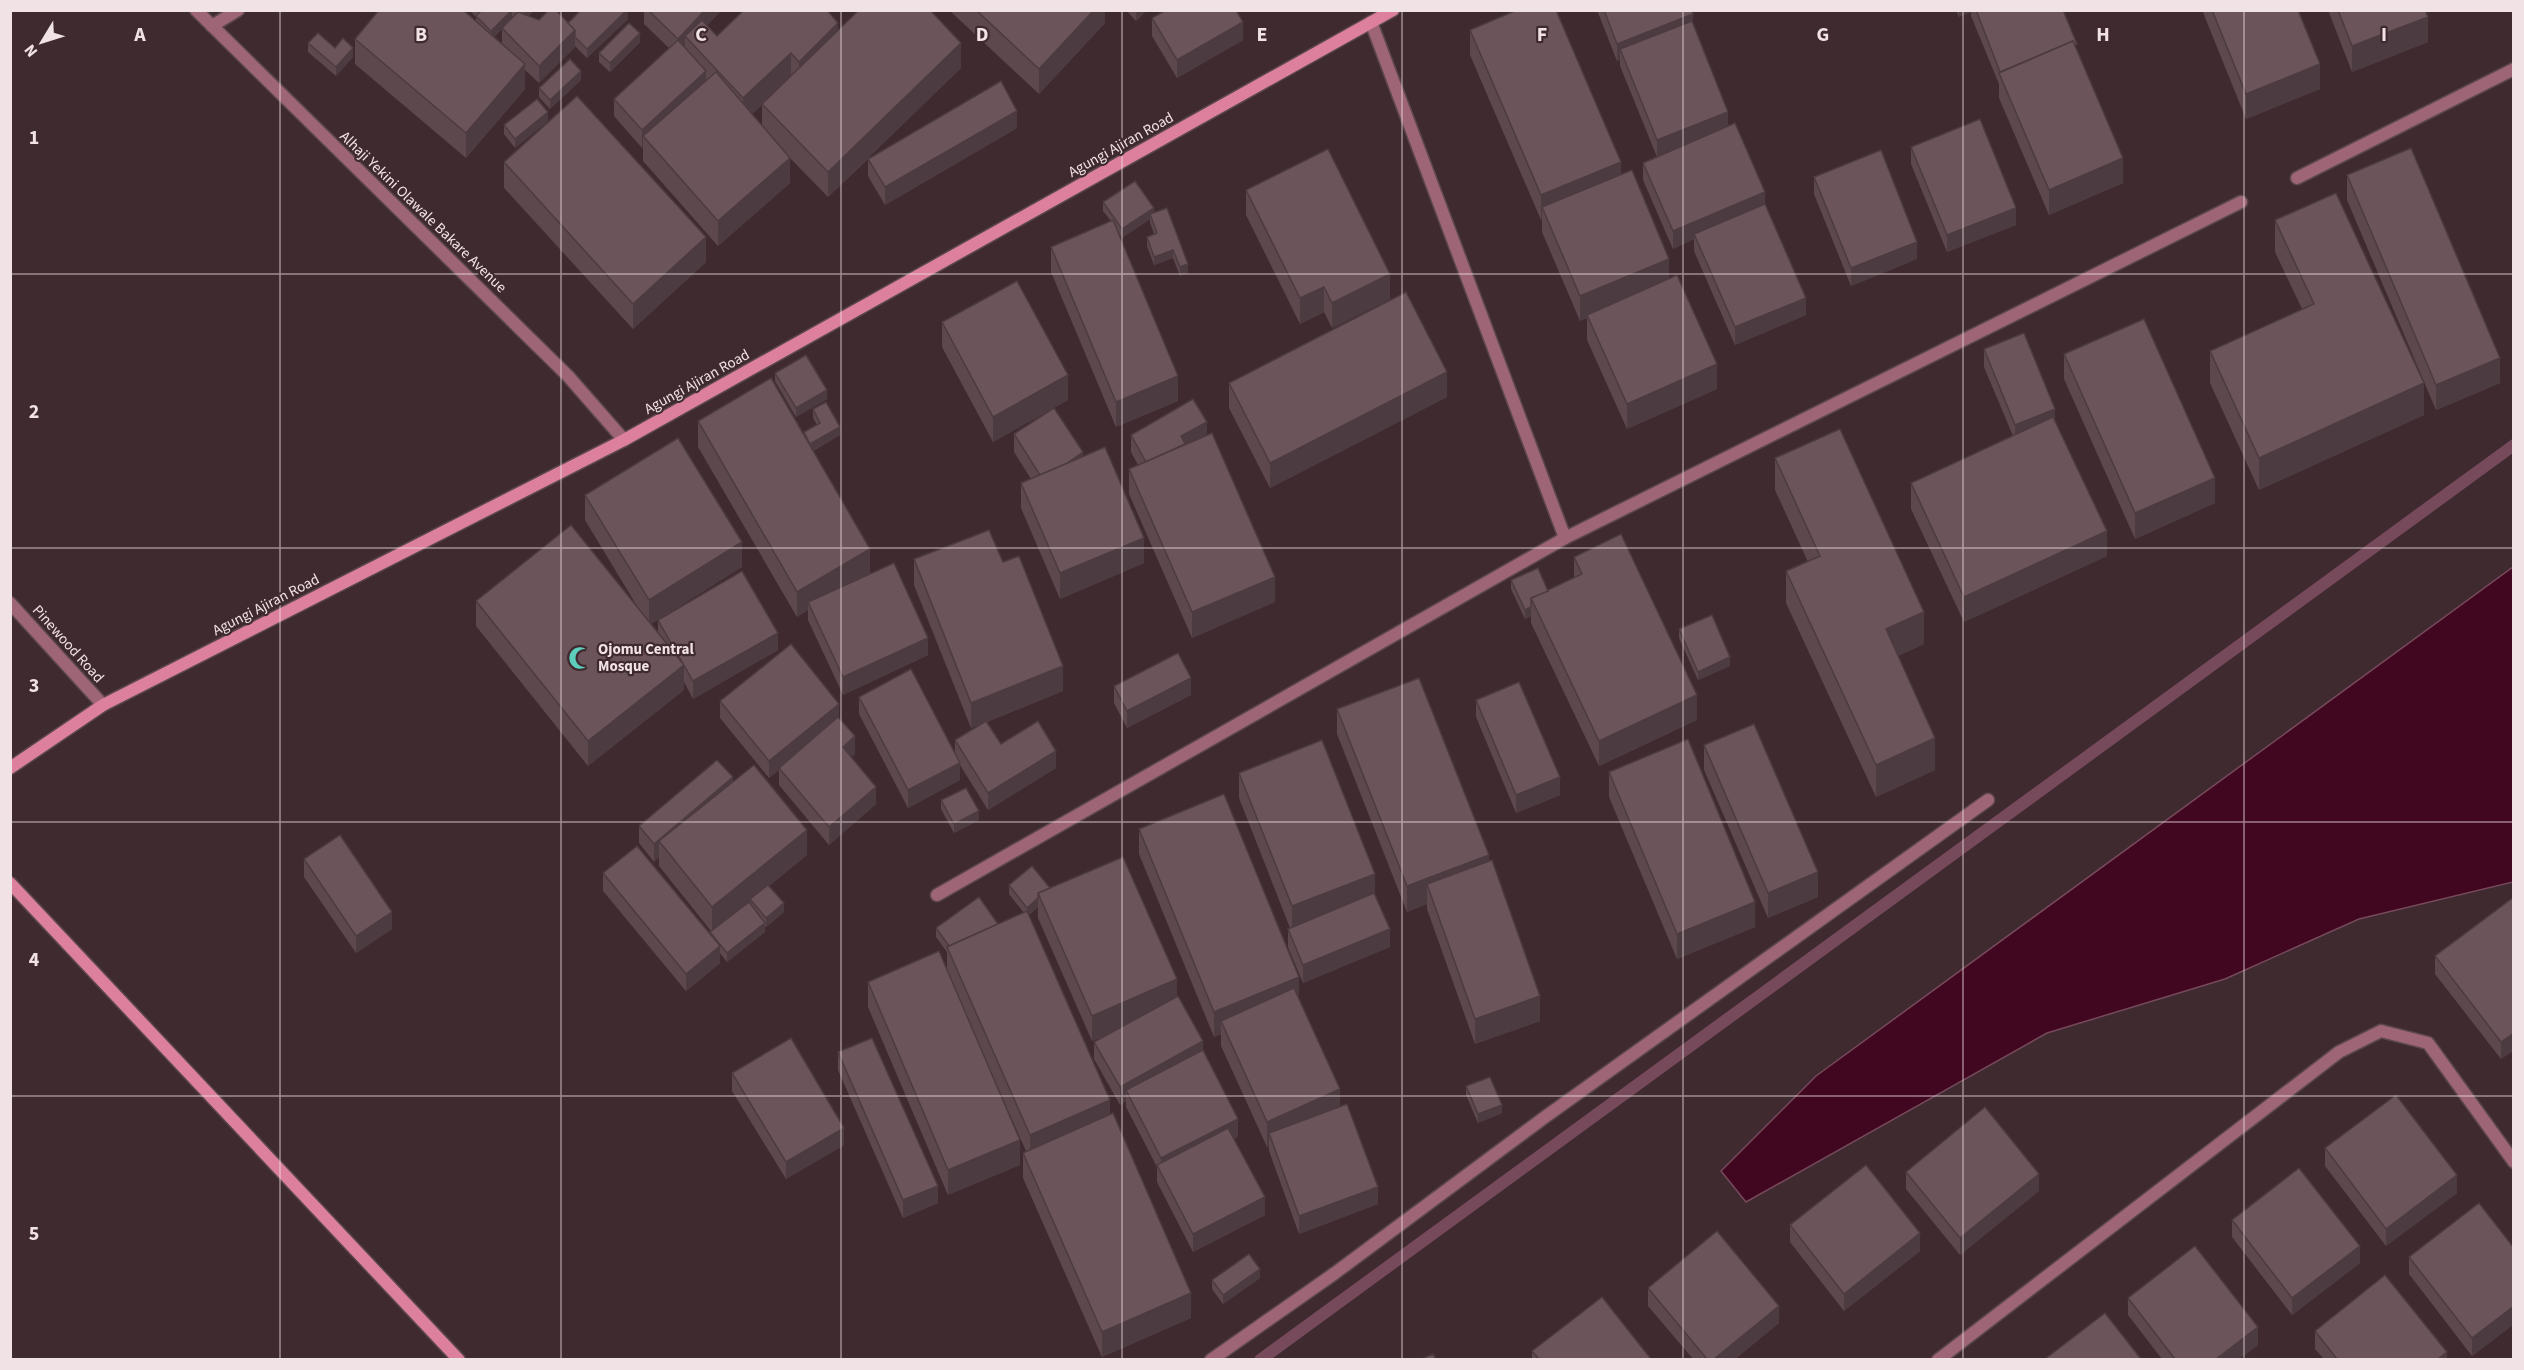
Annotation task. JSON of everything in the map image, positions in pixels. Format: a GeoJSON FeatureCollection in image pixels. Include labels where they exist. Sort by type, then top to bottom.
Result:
{"type":"FeatureCollection","features":[{"type":"Feature","properties":{"kind":"street","name":"Alhaji Yekini Olawale Bakare Avenue"},"geometry":{"type":"LineString","coordinates":[[196,10],[568,376],[624,440]]}},
{"type":"Feature","properties":{"kind":"street"},"geometry":{"type":"LineString","coordinates":[[212,26],[238,10]]}},
{"type":"Feature","properties":{"kind":"street","name":"Agungi Ajiran Road"},"geometry":{"type":"LineString","coordinates":[[10,768],[103,705],[624,440],[1393,10]]}},
{"type":"Feature","properties":{"kind":"street"},"geometry":{"type":"LineString","coordinates":[[1371,22],[1565,538]]}},
{"type":"Feature","properties":{"kind":"street"},"geometry":{"type":"LineString","coordinates":[[2297,178],[2514,69]]}},
{"type":"Feature","properties":{"kind":"street"},"geometry":{"type":"LineString","coordinates":[[937,895],[1565,538],[2241,202]]}},
{"type":"Feature","properties":{"kind":"street","name":"Pinewood Road"},"geometry":{"type":"LineString","coordinates":[[10,603],[103,705]]}},
{"type":"Feature","properties":{"kind":"street"},"geometry":{"type":"LineString","coordinates":[[1211,1359],[1335,1273],[1545,1117],[1988,800]]}},
{"type":"Feature","properties":{"kind":"street"},"geometry":{"type":"LineString","coordinates":[[10,883],[459,1359]]}},
{"type":"Feature","properties":{"kind":"street"},"geometry":{"type":"LineString","coordinates":[[1938,1359],[2338,1052],[2381,1031],[2428,1043],[2514,1162]]}},
{"type":"Feature","properties":{"kind":"shaded area"},"geometry":{"type":"Polygon","coordinates":[[[2513,567],[2513,882],[2359,919],[2225,979],[2047,1033],[1746,1202],[1721,1171],[1816,1076],[2513,567]]]}},
{"type":"Feature","properties":{"kind":"building"},"geometry":{"type":"Polygon","coordinates":[[[379,10],[463,10],[525,64],[466,133],[355,39],[379,10]]]}},
{"type":"Feature","properties":{"kind":"building"},"geometry":{"type":"Polygon","coordinates":[[[482,10],[512,10],[491,31],[476,16],[482,10]]]}},
{"type":"Feature","properties":{"kind":"building"},"geometry":{"type":"Polygon","coordinates":[[[549,10],[556,10],[575,30],[539,66],[502,28],[518,12],[539,20],[549,10]]]}},
{"type":"Feature","properties":{"kind":"building"},"geometry":{"type":"Polygon","coordinates":[[[581,10],[627,10],[587,49],[575,37],[575,30],[568,23],[581,10]]]}},
{"type":"Feature","properties":{"kind":"building"},"geometry":{"type":"Polygon","coordinates":[[[648,10],[705,10],[678,39],[648,10]]]}},
{"type":"Feature","properties":{"kind":"building"},"geometry":{"type":"Polygon","coordinates":[[[744,10],[827,10],[838,23],[799,62],[791,53],[743,98],[685,36],[702,20],[717,36],[744,10]]]}},
{"type":"Feature","properties":{"kind":"building"},"geometry":{"type":"Polygon","coordinates":[[[859,10],[930,10],[961,43],[828,172],[762,104],[859,10]]]}},
{"type":"Feature","properties":{"kind":"building"},"geometry":{"type":"Polygon","coordinates":[[[976,10],[1094,10],[1039,69],[976,10]]]}},
{"type":"Feature","properties":{"kind":"building"},"geometry":{"type":"Polygon","coordinates":[[[1166,10],[1236,10],[1243,22],[1177,60],[1152,18],[1166,10]]]}},
{"type":"Feature","properties":{"kind":"building"},"geometry":{"type":"Polygon","coordinates":[[[1517,10],[1556,10],[1621,162],[1541,195],[1470,30],[1517,10]]]}},
{"type":"Feature","properties":{"kind":"building"},"geometry":{"type":"Polygon","coordinates":[[[1604,10],[1692,10],[1693,14],[1617,44],[1604,10]]]}},
{"type":"Feature","properties":{"kind":"building"},"geometry":{"type":"Polygon","coordinates":[[[1976,10],[2063,10],[2077,44],[2074,45],[2073,41],[2000,72],[1976,10]]]}},
{"type":"Feature","properties":{"kind":"building"},"geometry":{"type":"Polygon","coordinates":[[[2212,10],[2298,10],[2320,64],[2246,94],[2212,10]]]}},
{"type":"Feature","properties":{"kind":"building"},"geometry":{"type":"Polygon","coordinates":[[[2338,10],[2425,10],[2428,17],[2352,46],[2338,10]]]}},
{"type":"Feature","properties":{"kind":"building"},"geometry":{"type":"Polygon","coordinates":[[[1692,21],[1728,112],[1657,140],[1620,49],[1692,21]]]}},
{"type":"Feature","properties":{"kind":"building"},"geometry":{"type":"Polygon","coordinates":[[[629,23],[640,33],[610,63],[599,53],[629,23]]]}},
{"type":"Feature","properties":{"kind":"building"},"geometry":{"type":"Polygon","coordinates":[[[318,33],[335,48],[343,38],[353,48],[336,67],[308,43],[318,33]]]}},
{"type":"Feature","properties":{"kind":"building"},"geometry":{"type":"Polygon","coordinates":[[[678,40],[706,71],[642,130],[614,99],[678,40]]]}},
{"type":"Feature","properties":{"kind":"building"},"geometry":{"type":"Polygon","coordinates":[[[2073,41],[2123,158],[2049,190],[1999,73],[2073,41]]]}},
{"type":"Feature","properties":{"kind":"building"},"geometry":{"type":"Polygon","coordinates":[[[570,59],[581,71],[550,100],[539,88],[570,59]]]}},
{"type":"Feature","properties":{"kind":"building"},"geometry":{"type":"Polygon","coordinates":[[[716,72],[790,158],[718,221],[643,136],[716,72]]]}},
{"type":"Feature","properties":{"kind":"building"},"geometry":{"type":"Polygon","coordinates":[[[1001,81],[1017,111],[885,187],[868,159],[1001,81]]]}},
{"type":"Feature","properties":{"kind":"building"},"geometry":{"type":"Polygon","coordinates":[[[577,96],[706,237],[633,304],[504,162],[577,96]]]}},
{"type":"Feature","properties":{"kind":"building"},"geometry":{"type":"Polygon","coordinates":[[[537,99],[548,112],[515,139],[504,125],[537,99]]]}},
{"type":"Feature","properties":{"kind":"building"},"geometry":{"type":"Polygon","coordinates":[[[1980,119],[2016,208],[1947,235],[1911,147],[1980,119]]]}},
{"type":"Feature","properties":{"kind":"building"},"geometry":{"type":"Polygon","coordinates":[[[1735,123],[1765,192],[1673,231],[1643,163],[1735,123]]]}},
{"type":"Feature","properties":{"kind":"building"},"geometry":{"type":"Polygon","coordinates":[[[2411,148],[2500,358],[2436,385],[2347,175],[2411,148]]]}},
{"type":"Feature","properties":{"kind":"building"},"geometry":{"type":"Polygon","coordinates":[[[1328,149],[1390,274],[1332,303],[1324,287],[1300,298],[1246,190],[1328,149]]]}},
{"type":"Feature","properties":{"kind":"building"},"geometry":{"type":"Polygon","coordinates":[[[1881,150],[1917,242],[1851,268],[1814,177],[1881,150]]]}},
{"type":"Feature","properties":{"kind":"building"},"geometry":{"type":"Polygon","coordinates":[[[1632,170],[1669,259],[1580,296],[1542,207],[1632,170]]]}},
{"type":"Feature","properties":{"kind":"building"},"geometry":{"type":"Polygon","coordinates":[[[1135,181],[1154,208],[1122,229],[1103,202],[1135,181]]]}},
{"type":"Feature","properties":{"kind":"building"},"geometry":{"type":"Polygon","coordinates":[[[2336,193],[2424,383],[2259,458],[2210,351],[2314,304],[2275,220],[2336,193]]]}},
{"type":"Feature","properties":{"kind":"building"},"geometry":{"type":"Polygon","coordinates":[[[1765,204],[1806,298],[1735,327],[1694,234],[1765,204]]]}},
{"type":"Feature","properties":{"kind":"building"},"geometry":{"type":"Polygon","coordinates":[[[1167,208],[1188,264],[1180,267],[1173,250],[1154,257],[1147,237],[1157,233],[1150,214],[1167,208]]]}},
{"type":"Feature","properties":{"kind":"building"},"geometry":{"type":"Polygon","coordinates":[[[1113,220],[1178,376],[1116,402],[1051,247],[1113,220]]]}},
{"type":"Feature","properties":{"kind":"building"},"geometry":{"type":"Polygon","coordinates":[[[1677,275],[1717,364],[1627,404],[1587,315],[1677,275]]]}},
{"type":"Feature","properties":{"kind":"building"},"geometry":{"type":"Polygon","coordinates":[[[1017,281],[1068,375],[993,417],[942,322],[1017,281]]]}},
{"type":"Feature","properties":{"kind":"building"},"geometry":{"type":"Polygon","coordinates":[[[1406,292],[1447,372],[1270,463],[1229,383],[1406,292]]]}},
{"type":"Feature","properties":{"kind":"building"},"geometry":{"type":"Polygon","coordinates":[[[2144,319],[2215,478],[2135,513],[2064,354],[2144,319]]]}},
{"type":"Feature","properties":{"kind":"building"},"geometry":{"type":"Polygon","coordinates":[[[2024,333],[2055,409],[2015,425],[1984,349],[2024,333]]]}},
{"type":"Feature","properties":{"kind":"building"},"geometry":{"type":"Polygon","coordinates":[[[806,355],[827,390],[796,408],[775,373],[806,355]]]}},
{"type":"Feature","properties":{"kind":"building"},"geometry":{"type":"Polygon","coordinates":[[[771,378],[870,549],[797,592],[698,421],[771,378]]]}},
{"type":"Feature","properties":{"kind":"building"},"geometry":{"type":"Polygon","coordinates":[[[1193,399],[1207,422],[1181,436],[1185,444],[1146,462],[1131,435],[1193,399]]]}},
{"type":"Feature","properties":{"kind":"building"},"geometry":{"type":"Polygon","coordinates":[[[826,402],[840,427],[810,444],[804,432],[820,423],[813,409],[826,402]]]}},
{"type":"Feature","properties":{"kind":"building"},"geometry":{"type":"Polygon","coordinates":[[[1054,408],[1083,452],[1066,464],[1040,475],[1014,434],[1054,408]]]}},
{"type":"Feature","properties":{"kind":"building"},"geometry":{"type":"Polygon","coordinates":[[[2053,417],[2107,531],[1964,597],[1911,483],[2053,417]]]}},
{"type":"Feature","properties":{"kind":"building"},"geometry":{"type":"Polygon","coordinates":[[[1840,429],[1924,612],[1886,629],[1935,738],[1876,765],[1786,571],[1820,556],[1775,458],[1840,429]]]}},
{"type":"Feature","properties":{"kind":"building"},"geometry":{"type":"Polygon","coordinates":[[[1212,433],[1275,577],[1192,612],[1129,469],[1212,433]]]}},
{"type":"Feature","properties":{"kind":"building"},"geometry":{"type":"Polygon","coordinates":[[[678,438],[742,542],[649,600],[585,495],[678,438]]]}},
{"type":"Feature","properties":{"kind":"building"},"geometry":{"type":"Polygon","coordinates":[[[1105,447],[1144,538],[1060,573],[1021,483],[1105,447]]]}},
{"type":"Feature","properties":{"kind":"building","name":"Ojomu Central Mosque"},"geometry":{"type":"Polygon","coordinates":[[[571,525],[684,665],[588,741],[476,601],[571,525]]]}},
{"type":"Feature","properties":{"kind":"building"},"geometry":{"type":"Polygon","coordinates":[[[989,530],[1003,562],[1019,556],[1063,666],[971,703],[914,559],[989,530]]]}},
{"type":"Feature","properties":{"kind":"building"},"geometry":{"type":"Polygon","coordinates":[[[1621,534],[1697,695],[1599,741],[1531,598],[1582,574],[1574,557],[1621,534]]]}},
{"type":"Feature","properties":{"kind":"building"},"geometry":{"type":"Polygon","coordinates":[[[894,563],[928,638],[843,677],[808,602],[894,563]]]}},
{"type":"Feature","properties":{"kind":"building"},"geometry":{"type":"Polygon","coordinates":[[[1538,568],[1548,591],[1531,598],[1531,607],[1525,610],[1511,580],[1538,568]]]}},
{"type":"Feature","properties":{"kind":"building"},"geometry":{"type":"Polygon","coordinates":[[[742,571],[778,633],[693,681],[658,620],[742,571]]]}},
{"type":"Feature","properties":{"kind":"building"},"geometry":{"type":"Polygon","coordinates":[[[1712,615],[1730,657],[1698,672],[1679,629],[1712,615]]]}},
{"type":"Feature","properties":{"kind":"building"},"geometry":{"type":"Polygon","coordinates":[[[791,644],[839,704],[769,761],[720,701],[791,644]]]}},
{"type":"Feature","properties":{"kind":"building"},"geometry":{"type":"Polygon","coordinates":[[[1178,653],[1191,678],[1127,711],[1114,686],[1178,653]]]}},
{"type":"Feature","properties":{"kind":"building"},"geometry":{"type":"Polygon","coordinates":[[[911,669],[960,763],[908,790],[859,697],[911,669]]]}},
{"type":"Feature","properties":{"kind":"building"},"geometry":{"type":"Polygon","coordinates":[[[1419,678],[1489,855],[1407,886],[1337,709],[1419,678]]]}},
{"type":"Feature","properties":{"kind":"building"},"geometry":{"type":"Polygon","coordinates":[[[1519,682],[1560,777],[1516,795],[1476,700],[1519,682]]]}},
{"type":"Feature","properties":{"kind":"building"},"geometry":{"type":"Polygon","coordinates":[[[838,717],[855,736],[843,747],[876,787],[829,827],[779,768],[838,717]]]}},
{"type":"Feature","properties":{"kind":"building"},"geometry":{"type":"Polygon","coordinates":[[[986,721],[1001,744],[1038,721],[1056,751],[988,793],[955,740],[986,721]]]}},
{"type":"Feature","properties":{"kind":"building"},"geometry":{"type":"Polygon","coordinates":[[[1754,724],[1818,872],[1768,893],[1704,745],[1754,724]]]}},
{"type":"Feature","properties":{"kind":"building"},"geometry":{"type":"Polygon","coordinates":[[[1688,739],[1755,902],[1677,934],[1609,772],[1688,739]]]}},
{"type":"Feature","properties":{"kind":"building"},"geometry":{"type":"Polygon","coordinates":[[[1322,740],[1375,874],[1292,906],[1239,773],[1322,740]]]}},
{"type":"Feature","properties":{"kind":"building"},"geometry":{"type":"Polygon","coordinates":[[[717,760],[733,777],[654,844],[639,826],[717,760]]]}},
{"type":"Feature","properties":{"kind":"building"},"geometry":{"type":"Polygon","coordinates":[[[754,765],[807,830],[712,907],[659,841],[754,765]]]}},
{"type":"Feature","properties":{"kind":"building"},"geometry":{"type":"Polygon","coordinates":[[[966,788],[979,811],[954,824],[941,800],[966,788]]]}},
{"type":"Feature","properties":{"kind":"building"},"geometry":{"type":"Polygon","coordinates":[[[1224,794],[1299,977],[1214,1012],[1139,829],[1224,794]]]}},
{"type":"Feature","properties":{"kind":"building"},"geometry":{"type":"Polygon","coordinates":[[[340,835],[392,912],[356,936],[304,859],[340,835]]]}},
{"type":"Feature","properties":{"kind":"building"},"geometry":{"type":"Polygon","coordinates":[[[637,846],[720,946],[686,974],[603,873],[637,846]]]}},
{"type":"Feature","properties":{"kind":"building"},"geometry":{"type":"Polygon","coordinates":[[[1123,857],[1177,979],[1092,1016],[1038,893],[1123,857]]]}},
{"type":"Feature","properties":{"kind":"building"},"geometry":{"type":"Polygon","coordinates":[[[1492,860],[1540,996],[1475,1019],[1427,884],[1492,860]]]}},
{"type":"Feature","properties":{"kind":"building"},"geometry":{"type":"Polygon","coordinates":[[[1032,866],[1050,888],[1038,893],[1038,898],[1027,908],[1009,885],[1032,866]]]}},
{"type":"Feature","properties":{"kind":"building"},"geometry":{"type":"Polygon","coordinates":[[[768,885],[784,903],[766,918],[750,899],[768,885]]]}},
{"type":"Feature","properties":{"kind":"building"},"geometry":{"type":"Polygon","coordinates":[[[1374,893],[1390,929],[1303,965],[1288,929],[1374,893]]]}},
{"type":"Feature","properties":{"kind":"building"},"geometry":{"type":"Polygon","coordinates":[[[979,897],[998,924],[949,946],[936,928],[979,897]]]}},
{"type":"Feature","properties":{"kind":"building"},"geometry":{"type":"Polygon","coordinates":[[[2514,897],[2514,1033],[2501,1042],[2435,956],[2514,897]]]}},
{"type":"Feature","properties":{"kind":"building"},"geometry":{"type":"Polygon","coordinates":[[[749,902],[765,923],[727,953],[710,932],[749,902]]]}},
{"type":"Feature","properties":{"kind":"building"},"geometry":{"type":"Polygon","coordinates":[[[1027,911],[1110,1100],[1030,1135],[947,947],[1027,911]]]}},
{"type":"Feature","properties":{"kind":"building"},"geometry":{"type":"Polygon","coordinates":[[[939,951],[1020,1140],[948,1170],[868,982],[939,951]]]}},
{"type":"Feature","properties":{"kind":"building"},"geometry":{"type":"Polygon","coordinates":[[[1294,988],[1340,1089],[1267,1122],[1221,1021],[1294,988]]]}},
{"type":"Feature","properties":{"kind":"building"},"geometry":{"type":"Polygon","coordinates":[[[1178,996],[1203,1041],[1120,1087],[1094,1042],[1178,996]]]}},
{"type":"Feature","properties":{"kind":"building"},"geometry":{"type":"Polygon","coordinates":[[[791,1038],[844,1128],[786,1162],[732,1073],[791,1038]]]}},
{"type":"Feature","properties":{"kind":"building"},"geometry":{"type":"Polygon","coordinates":[[[872,1038],[938,1186],[903,1200],[838,1052],[872,1038]]]}},
{"type":"Feature","properties":{"kind":"building"},"geometry":{"type":"Polygon","coordinates":[[[1203,1050],[1238,1119],[1161,1158],[1126,1090],[1203,1050]]]}},
{"type":"Feature","properties":{"kind":"building"},"geometry":{"type":"Polygon","coordinates":[[[1490,1077],[1502,1105],[1478,1114],[1466,1086],[1490,1077]]]}},
{"type":"Feature","properties":{"kind":"building"},"geometry":{"type":"Polygon","coordinates":[[[2396,1095],[2457,1175],[2386,1229],[2325,1148],[2396,1095]]]}},
{"type":"Feature","properties":{"kind":"building"},"geometry":{"type":"Polygon","coordinates":[[[1347,1104],[1378,1187],[1299,1216],[1269,1133],[1347,1104]]]}},
{"type":"Feature","properties":{"kind":"building"},"geometry":{"type":"Polygon","coordinates":[[[1985,1107],[2039,1174],[1960,1238],[1906,1172],[1985,1107]]]}},
{"type":"Feature","properties":{"kind":"building"},"geometry":{"type":"Polygon","coordinates":[[[1113,1113],[1191,1293],[1102,1332],[1023,1153],[1113,1113]]]}},
{"type":"Feature","properties":{"kind":"building"},"geometry":{"type":"Polygon","coordinates":[[[1228,1128],[1265,1197],[1193,1234],[1157,1165],[1228,1128]]]}},
{"type":"Feature","properties":{"kind":"building"},"geometry":{"type":"Polygon","coordinates":[[[1866,1165],[1920,1233],[1844,1294],[1790,1225],[1866,1165]]]}},
{"type":"Feature","properties":{"kind":"building"},"geometry":{"type":"Polygon","coordinates":[[[2299,1168],[2360,1246],[2292,1298],[2232,1220],[2299,1168]]]}},
{"type":"Feature","properties":{"kind":"building"},"geometry":{"type":"Polygon","coordinates":[[[2479,1203],[2514,1248],[2514,1306],[2472,1338],[2409,1257],[2479,1203]]]}},
{"type":"Feature","properties":{"kind":"building"},"geometry":{"type":"Polygon","coordinates":[[[1717,1231],[1779,1306],[1714,1359],[1707,1359],[1648,1288],[1717,1231]]]}},
{"type":"Feature","properties":{"kind":"building"},"geometry":{"type":"Polygon","coordinates":[[[2195,1246],[2258,1327],[2216,1359],[2175,1359],[2128,1298],[2195,1246]]]}},
{"type":"Feature","properties":{"kind":"building"},"geometry":{"type":"Polygon","coordinates":[[[1249,1254],[1260,1269],[1223,1295],[1212,1280],[1249,1254]]]}},
{"type":"Feature","properties":{"kind":"building"},"geometry":{"type":"Polygon","coordinates":[[[2385,1275],[2447,1352],[2438,1359],[2337,1359],[2315,1331],[2385,1275]]]}},
{"type":"Feature","properties":{"kind":"building"},"geometry":{"type":"Polygon","coordinates":[[[1602,1297],[1651,1359],[1539,1359],[1532,1351],[1602,1297]]]}},
{"type":"Feature","properties":{"kind":"building"},"geometry":{"type":"Polygon","coordinates":[[[2105,1313],[2141,1359],[2045,1359],[2105,1313]]]}},
{"type":"Feature","properties":{"kind":"building"},"geometry":{"type":"Polygon","coordinates":[[[1433,1354],[1436,1359],[1422,1359],[1433,1354]]]}},
{"type":"Feature","properties":{"kind":"waterway"},"geometry":{"type":"LineString","coordinates":[[1260,1360],[2514,445]]}},
{"type":"Feature","properties":{"kind":"place","name":"Ojomu Central Mosque"},"geometry":{"type":"Point","coordinates":[580,658]}}]}
